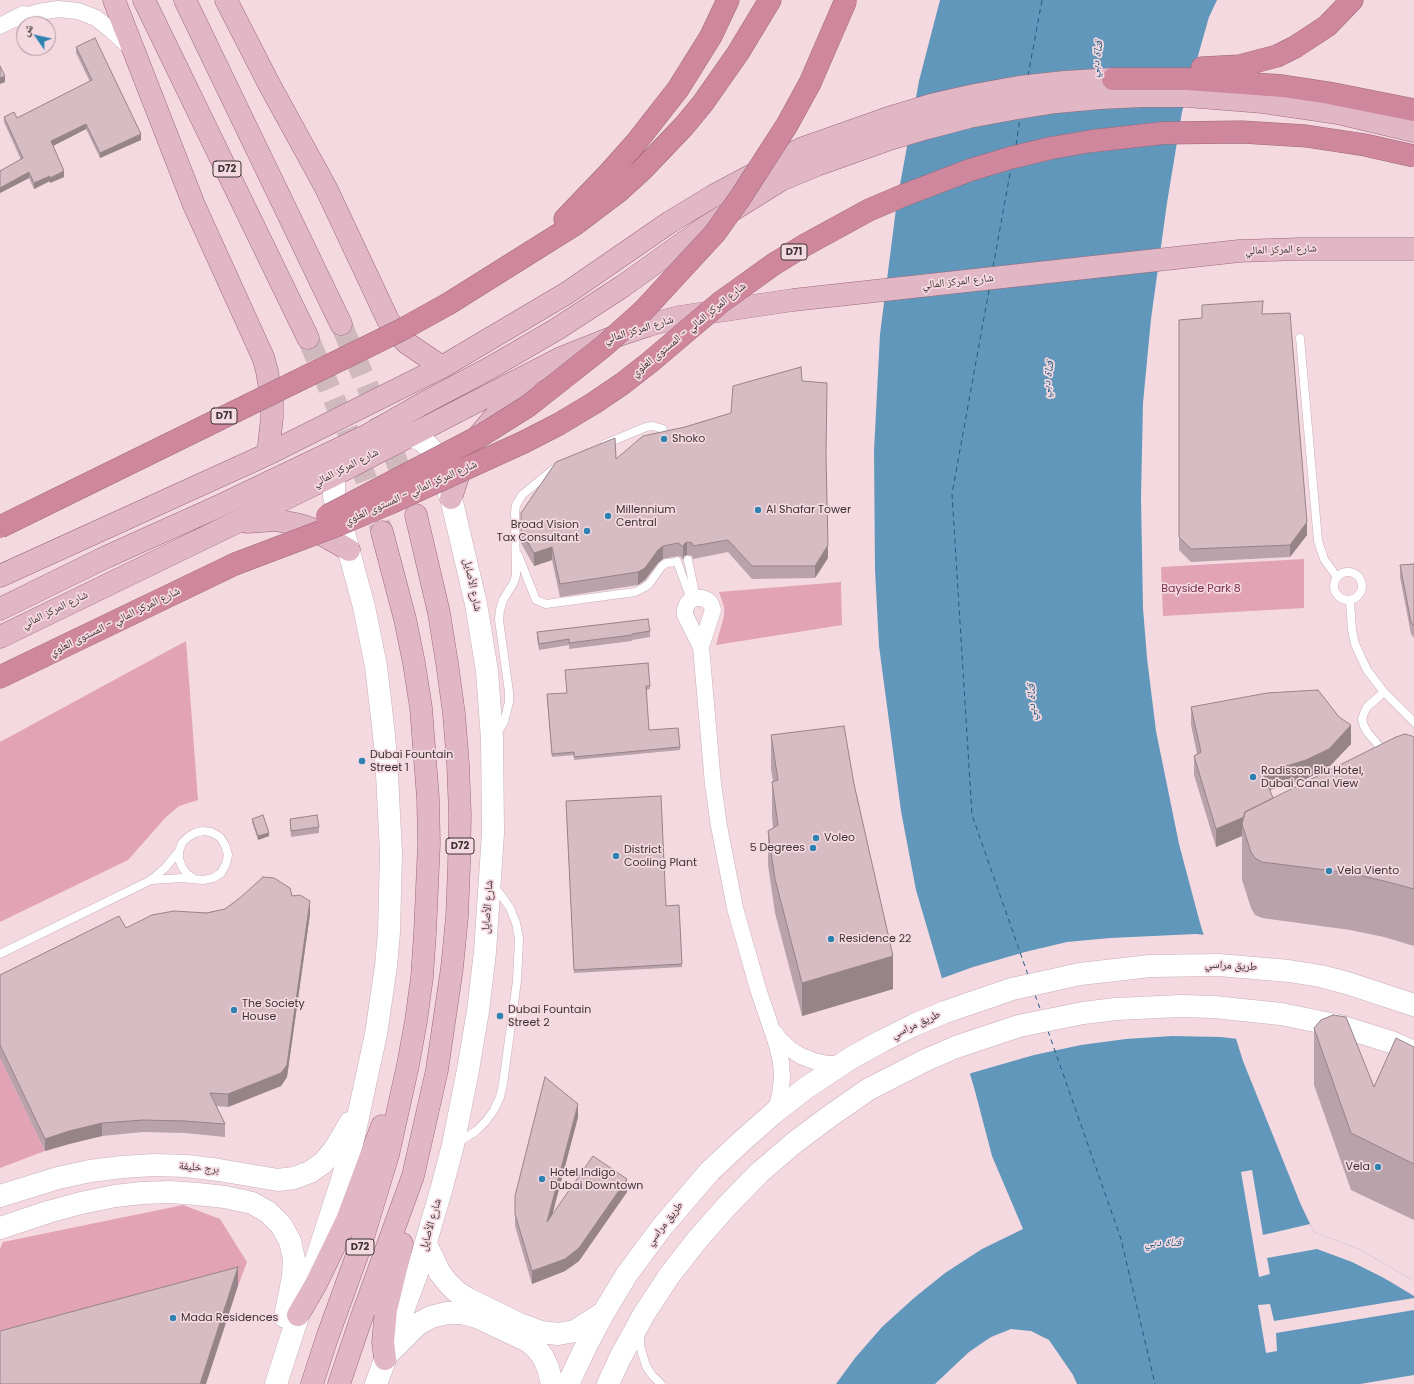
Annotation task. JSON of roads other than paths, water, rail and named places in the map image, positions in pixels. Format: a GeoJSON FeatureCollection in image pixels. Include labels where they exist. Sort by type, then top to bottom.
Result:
{"type":"FeatureCollection","features":[{"type":"Feature","properties":{"kind":"highway"},"geometry":{"type":"LineString","coordinates":[[529,253],[610,172],[659,115],[695,63],[711,36],[728,0]]}},
{"type":"Feature","properties":{"kind":"highway"},"geometry":{"type":"LineString","coordinates":[[529,253],[552,240],[595,210],[624,186],[663,149],[684,126],[721,78],[770,0]]}},
{"type":"Feature","properties":{"kind":"highway"},"geometry":{"type":"LineString","coordinates":[[235,564],[482,435],[528,406],[604,346],[644,310],[715,233],[740,198],[787,125],[810,83],[846,0]]}},
{"type":"Feature","properties":{"kind":"highway"},"geometry":{"type":"LineString","coordinates":[[1113,79],[1136,74],[1164,71],[1239,66],[1277,56],[1327,26],[1352,0]]}},
{"type":"Feature","properties":{"kind":"highway"},"geometry":{"type":"LineString","coordinates":[[1113,79],[1187,79],[1283,86],[1329,93],[1414,110]]}},
{"type":"Feature","properties":{"kind":"highway","name":"شارع المركز المالي - المستوى العلوي"},"geometry":{"type":"LineString","coordinates":[[0,677],[235,564],[338,526],[524,442],[559,424],[622,384],[698,321],[774,264],[837,227],[896,198],[970,170],[1051,148],[1092,141],[1164,133],[1242,132],[1306,136],[1365,145],[1414,156]]}},
{"type":"Feature","properties":{"kind":"highway","name":"D71"},"geometry":{"type":"LineString","coordinates":[[0,527],[401,330],[493,277],[529,253]]}},
{"type":"Feature","properties":{"kind":"main road"},"geometry":{"type":"LineString","coordinates":[[114,0],[194,205],[263,356],[268,371],[272,402],[268,454]]}},
{"type":"Feature","properties":{"kind":"main road","name":"D72"},"geometry":{"type":"LineString","coordinates":[[144,0],[308,338]]}},
{"type":"Feature","properties":{"kind":"main road"},"geometry":{"type":"LineString","coordinates":[[185,0],[341,324]]}},
{"type":"Feature","properties":{"kind":"main road"},"geometry":{"type":"LineString","coordinates":[[226,0],[269,84],[326,188],[388,320],[408,344],[442,367]]}},
{"type":"Feature","properties":{"kind":"main road"},"geometry":{"type":"LineString","coordinates":[[0,576],[268,454],[442,367],[561,297],[670,222],[701,203],[803,148],[888,118],[975,95],[1019,87],[1113,79]]}},
{"type":"Feature","properties":{"kind":"main road"},"geometry":{"type":"LineString","coordinates":[[0,609],[106,557],[217,507],[366,436],[490,368],[557,329],[616,291],[723,216],[781,180],[853,152],[927,128],[969,117],[1056,102],[1143,96],[1187,96],[1255,101],[1338,113],[1414,131]]}},
{"type":"Feature","properties":{"kind":"main road","name":"شارع المركز المالي"},"geometry":{"type":"LineString","coordinates":[[0,637],[334,475],[533,372],[590,346],[649,325],[679,317],[793,300],[1238,251],[1300,249],[1414,249]]}},
{"type":"Feature","properties":{"kind":"main road"},"geometry":{"type":"LineString","coordinates":[[451,498],[460,470],[475,440],[533,372]]}},
{"type":"Feature","properties":{"kind":"main road"},"geometry":{"type":"LineString","coordinates":[[422,404],[418,412],[421,420],[429,424],[433,423]]}},
{"type":"Feature","properties":{"kind":"main road","name":"D72"},"geometry":{"type":"LineString","coordinates":[[339,1384],[414,1176],[437,1070],[452,968],[457,917],[460,815],[454,714],[448,663],[439,613],[416,515]]}},
{"type":"Feature","properties":{"kind":"main road"},"geometry":{"type":"LineString","coordinates":[[238,522],[276,520],[300,524],[312,529],[349,550]]}},
{"type":"Feature","properties":{"kind":"main road","name":"D72"},"geometry":{"type":"LineString","coordinates":[[312,1384],[375,1201],[399,1108],[408,1065],[422,977],[430,843],[421,708],[405,619],[382,532]]}},
{"type":"Feature","properties":{"kind":"main road"},"geometry":{"type":"LineString","coordinates":[[298,1315],[316,1284],[347,1220],[392,1096],[408,1065]]}},
{"type":"Feature","properties":{"kind":"main road"},"geometry":{"type":"LineString","coordinates":[[385,1359],[383,1342],[386,1310],[406,1229],[414,1176]]}},
{"type":"Feature","properties":{"kind":"street"},"geometry":{"type":"LineString","coordinates":[[0,26],[37,6],[43,0]]}},
{"type":"Feature","properties":{"kind":"street"},"geometry":{"type":"LineString","coordinates":[[15,19],[39,12],[58,9],[78,11],[96,18],[134,50]]}},
{"type":"Feature","properties":{"kind":"street"},"geometry":{"type":"LineString","coordinates":[[279,1376],[342,1180],[362,1100],[376,1034],[386,966],[389,932],[391,853],[388,774],[378,680],[364,608],[334,496],[334,475],[344,457],[366,436],[388,433],[410,435]]}},
{"type":"Feature","properties":{"kind":"street","name":"شارع الأصايل"},"geometry":{"type":"LineString","coordinates":[[376,1384],[410,1295],[426,1244],[453,1145],[478,1011],[485,952],[492,832],[492,739],[487,671],[469,571],[451,498],[432,450],[422,440],[410,435]]}},
{"type":"Feature","properties":{"kind":"street"},"geometry":{"type":"LineString","coordinates":[[701,647],[713,610],[711,604],[702,598],[693,599],[687,604],[685,615],[701,647],[713,784],[726,867],[746,949],[778,1045],[782,1073],[780,1095],[775,1112]]}},
{"type":"Feature","properties":{"kind":"street","name":"طريق مراسي"},"geometry":{"type":"LineString","coordinates":[[568,1384],[604,1312],[627,1274],[680,1204],[710,1171],[775,1112],[806,1088],[846,1061],[914,1025],[972,1002],[1012,989],[1080,974],[1150,966],[1198,964],[1254,967],[1320,976],[1371,990],[1414,1005]]}},
{"type":"Feature","properties":{"kind":"street"},"geometry":{"type":"LineString","coordinates":[[608,1384],[620,1358],[644,1314],[669,1276],[697,1240],[732,1200],[759,1173],[794,1143],[869,1089],[926,1060],[969,1042],[1019,1026],[1083,1013],[1148,1006],[1214,1007],[1274,1013],[1340,1026],[1414,1052]]}},
{"type":"Feature","properties":{"kind":"street"},"geometry":{"type":"LineString","coordinates":[[772,1029],[780,1040],[801,1056],[827,1064],[846,1061]]}},
{"type":"Feature","properties":{"kind":"street","name":"برج خليفة"},"geometry":{"type":"LineString","coordinates":[[0,1196],[58,1178],[90,1171],[128,1166],[180,1166],[219,1170],[278,1180],[294,1178],[310,1172],[323,1163],[337,1144],[362,1100]]}},
{"type":"Feature","properties":{"kind":"street"},"geometry":{"type":"LineString","coordinates":[[0,1210],[56,1188],[90,1171]]}},
{"type":"Feature","properties":{"kind":"street"},"geometry":{"type":"LineString","coordinates":[[0,1228],[81,1203],[115,1196],[142,1193],[170,1192],[197,1194],[225,1197],[252,1203],[268,1212],[281,1225],[290,1241],[294,1259],[293,1277],[285,1322],[279,1376]]}},
{"type":"Feature","properties":{"kind":"street"},"geometry":{"type":"LineString","coordinates":[[426,1244],[440,1273],[457,1292],[517,1323],[541,1332],[558,1334],[575,1330],[604,1312]]}},
{"type":"Feature","properties":{"kind":"street"},"geometry":{"type":"LineString","coordinates":[[385,1359],[406,1334],[418,1324],[432,1317],[446,1313],[462,1313],[484,1320],[512,1333],[532,1345],[543,1357],[548,1368],[552,1384]]}},
{"type":"Feature","properties":{"kind":"lane"},"geometry":{"type":"LineString","coordinates":[[1300,338],[1318,541],[1324,559],[1337,578]]}},
{"type":"Feature","properties":{"kind":"lane"},"geometry":{"type":"LineString","coordinates":[[594,449],[646,427],[653,426],[663,429]]}},
{"type":"Feature","properties":{"kind":"lane"},"geometry":{"type":"LineString","coordinates":[[492,739],[504,722],[509,702],[509,692],[499,620],[503,600],[514,582],[516,575],[514,513],[518,500],[560,464]]}},
{"type":"Feature","properties":{"kind":"lane"},"geometry":{"type":"LineString","coordinates":[[516,550],[536,600],[546,604],[635,592],[649,584],[662,566],[666,563],[677,561],[693,599]]}},
{"type":"Feature","properties":{"kind":"lane"},"geometry":{"type":"LineString","coordinates":[[688,560],[693,599]]}},
{"type":"Feature","properties":{"kind":"lane"},"geometry":{"type":"LineString","coordinates":[[1346,572],[1356,574],[1360,577],[1362,582],[1362,592],[1359,596],[1350,601],[1342,599],[1336,593],[1334,585],[1337,578],[1346,572]]}},
{"type":"Feature","properties":{"kind":"lane"},"geometry":{"type":"LineString","coordinates":[[1350,601],[1351,623],[1355,644],[1367,670],[1384,692],[1414,722]]}},
{"type":"Feature","properties":{"kind":"lane"},"geometry":{"type":"LineString","coordinates":[[1384,692],[1367,707],[1362,719],[1368,734],[1384,754]]}},
{"type":"Feature","properties":{"kind":"lane"},"geometry":{"type":"LineString","coordinates":[[0,954],[151,880],[165,868],[179,851],[182,843],[195,833],[203,831],[212,832],[220,837],[226,845],[228,855],[226,864],[221,872],[213,878],[203,880],[194,878],[151,880]]}},
{"type":"Feature","properties":{"kind":"lane"},"geometry":{"type":"LineString","coordinates":[[179,851],[179,859],[182,867],[187,874],[194,878]]}},
{"type":"Feature","properties":{"kind":"lane"},"geometry":{"type":"LineString","coordinates":[[453,1145],[476,1132],[492,1114],[500,1097],[505,1068],[517,981],[519,939],[516,923],[510,908],[490,883]]}},
{"type":"Feature","properties":{"kind":"lane"},"geometry":{"type":"LineString","coordinates":[[644,1314],[641,1323],[640,1335],[643,1356],[652,1375],[661,1384]]}},
{"type":"Feature","properties":{"kind":"water","name":"قناة دبي"},"geometry":{"type":"Polygon","coordinates":[[[940,0],[1217,0],[1209,17],[1182,112],[1167,203],[1151,319],[1143,403],[1141,498],[1143,608],[1147,658],[1156,731],[1179,844],[1200,923],[1243,1061],[1301,1205],[1314,1232],[1359,1249],[1414,1281],[1414,1384],[1077,1384],[1073,1375],[1049,1340],[1031,1331],[1011,1329],[991,1337],[969,1352],[935,1384],[836,1384],[855,1358],[882,1327],[914,1298],[945,1273],[982,1249],[1023,1229],[992,1156],[975,1091],[916,890],[901,811],[879,646],[875,570],[874,451],[880,334],[897,201],[919,81],[940,0]]]}},
{"type":"Feature","properties":{"kind":"tunnel"},"geometry":{"type":"LineString","coordinates":[[341,324],[381,418],[408,493]]}},
{"type":"Feature","properties":{"kind":"tunnel"},"geometry":{"type":"LineString","coordinates":[[308,338],[349,434],[367,482],[382,532]]}},
{"type":"Feature","properties":{"kind":"place","name":"Shoko"},"geometry":{"type":"Point","coordinates":[664,439]}},
{"type":"Feature","properties":{"kind":"place","name":"Al Shafar Tower"},"geometry":{"type":"Point","coordinates":[758,510]}},
{"type":"Feature","properties":{"kind":"place","name":"Millennium Central"},"geometry":{"type":"Point","coordinates":[608,516]}},
{"type":"Feature","properties":{"kind":"place","name":"Broad Vision Tax Consultant"},"geometry":{"type":"Point","coordinates":[587,531]}},
{"type":"Feature","properties":{"kind":"place","name":"Dubai Fountain Street 1"},"geometry":{"type":"Point","coordinates":[362,761]}},
{"type":"Feature","properties":{"kind":"place","name":"Radisson Blu Hotel, Dubai Canal View"},"geometry":{"type":"Point","coordinates":[1253,777]}},
{"type":"Feature","properties":{"kind":"place","name":"Voleo"},"geometry":{"type":"Point","coordinates":[816,838]}},
{"type":"Feature","properties":{"kind":"place","name":"5 Degrees"},"geometry":{"type":"Point","coordinates":[813,848]}},
{"type":"Feature","properties":{"kind":"place","name":"District Cooling Plant"},"geometry":{"type":"Point","coordinates":[616,856]}},
{"type":"Feature","properties":{"kind":"place","name":"Vela Viento"},"geometry":{"type":"Point","coordinates":[1329,871]}},
{"type":"Feature","properties":{"kind":"place","name":"Residence 22"},"geometry":{"type":"Point","coordinates":[831,939]}},
{"type":"Feature","properties":{"kind":"place","name":"The Society House"},"geometry":{"type":"Point","coordinates":[234,1010]}},
{"type":"Feature","properties":{"kind":"place","name":"Dubai Fountain Street 2"},"geometry":{"type":"Point","coordinates":[500,1016]}},
{"type":"Feature","properties":{"kind":"place","name":"Vela"},"geometry":{"type":"Point","coordinates":[1378,1167]}},
{"type":"Feature","properties":{"kind":"place","name":"Hotel Indigo Dubai Downtown"},"geometry":{"type":"Point","coordinates":[542,1179]}},
{"type":"Feature","properties":{"kind":"place","name":"Mada Residences"},"geometry":{"type":"Point","coordinates":[173,1318]}},
{"type":"Feature","properties":{"kind":"park label","name":"Bayside Park 8"},"geometry":{"type":"Point","coordinates":[1201,589]}}]}
